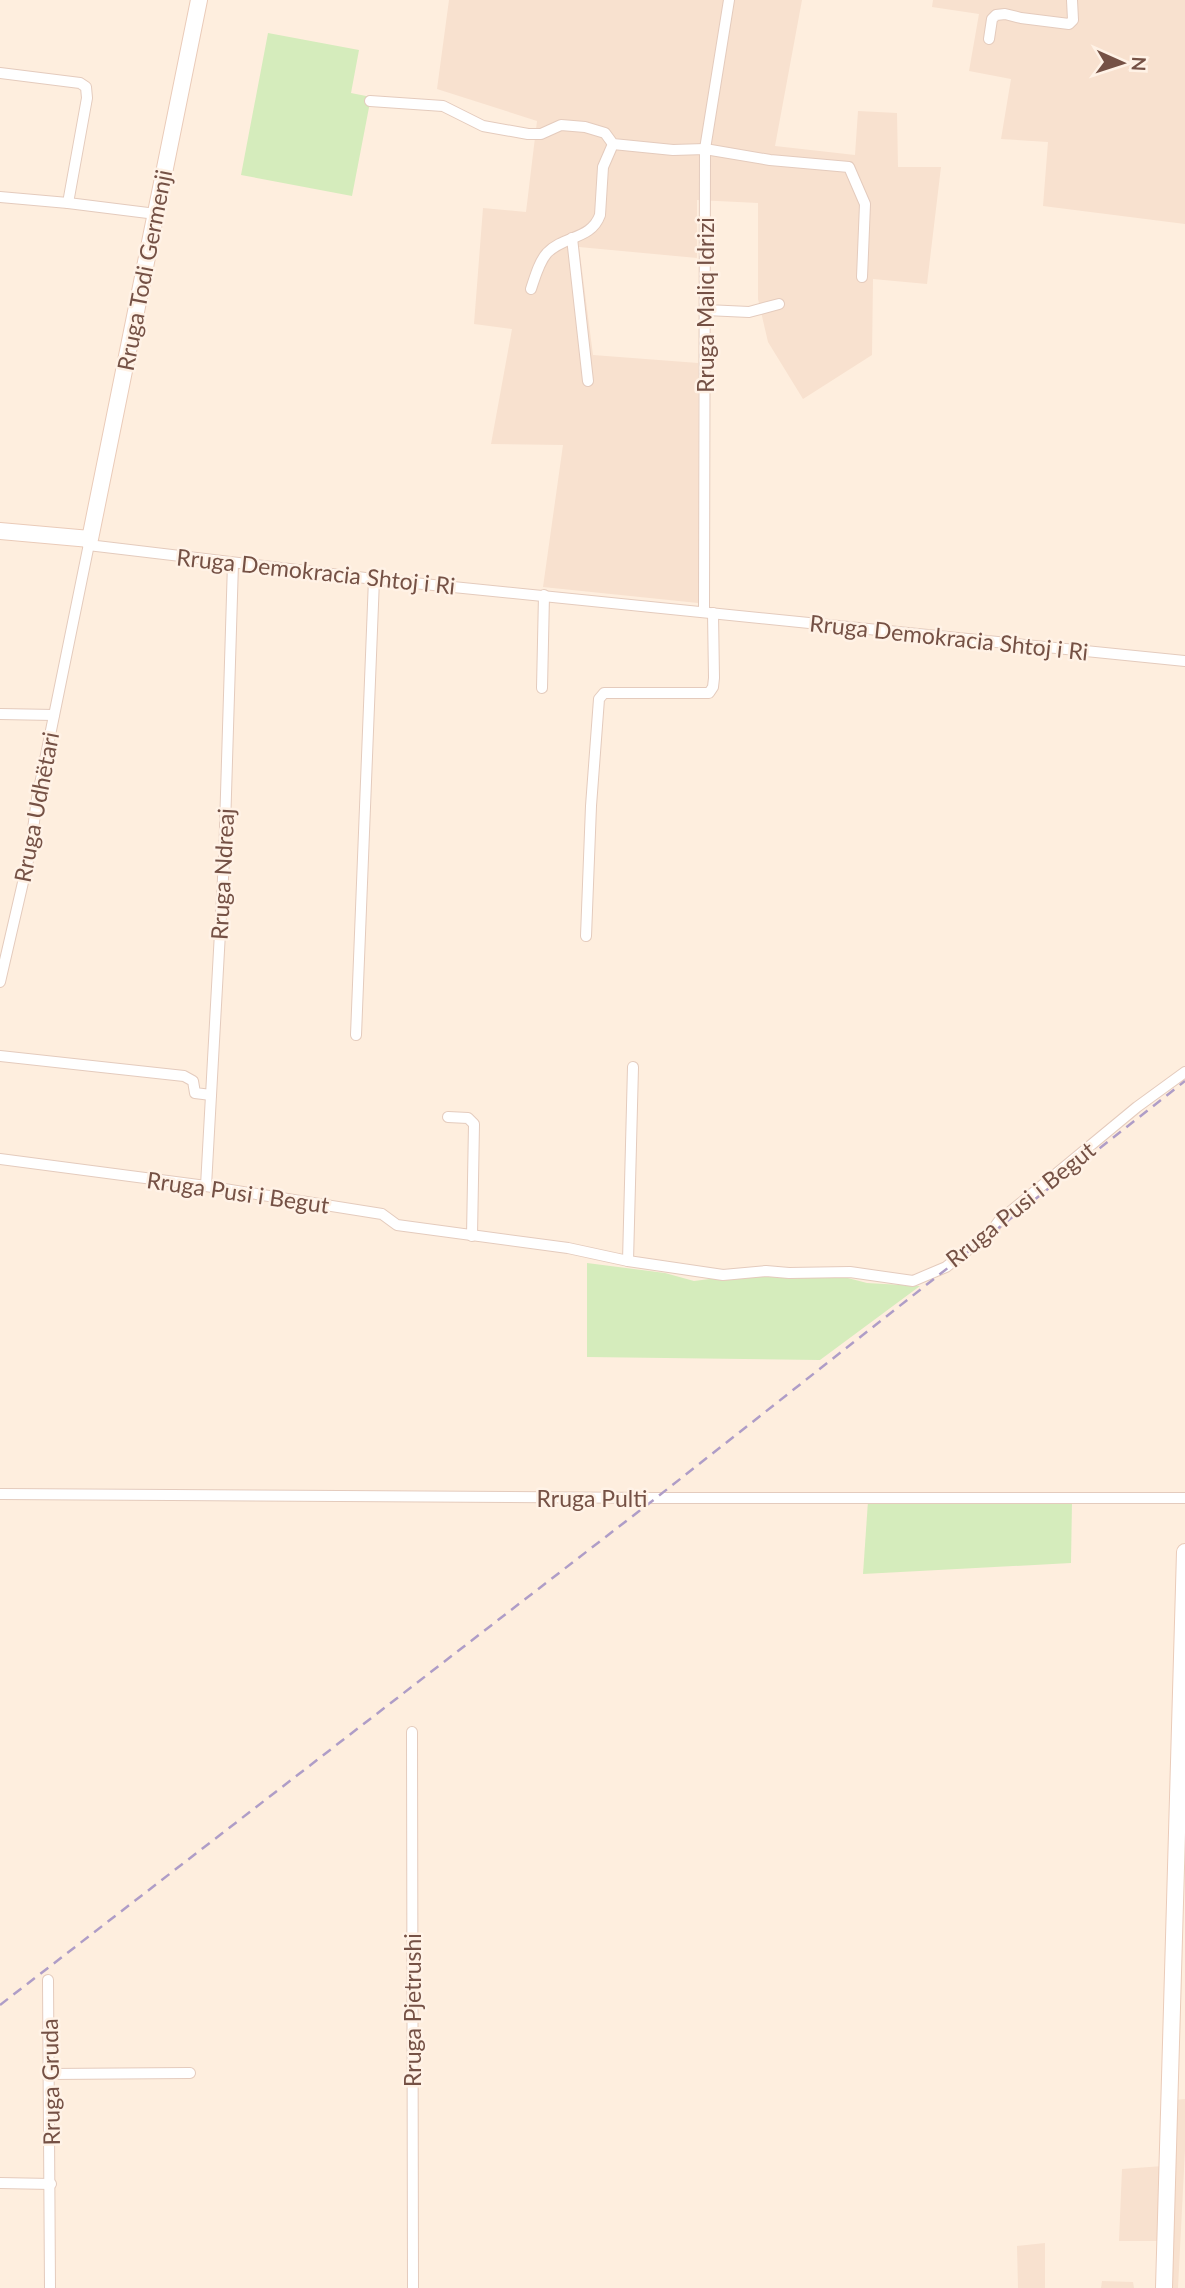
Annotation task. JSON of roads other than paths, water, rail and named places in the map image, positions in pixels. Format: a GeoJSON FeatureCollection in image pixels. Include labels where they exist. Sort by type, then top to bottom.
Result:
{"type":"FeatureCollection","features":[{"type":"Feature","properties":{"kind":"street","name":"Rruga Todi Germenji"},"geometry":{"type":"LineString","coordinates":[[89,542],[199,0]]}},
{"type":"Feature","properties":{"kind":"street","name":"Rruga Maliq Idrizi"},"geometry":{"type":"LineString","coordinates":[[709,613],[705,149],[729,0]]}},
{"type":"Feature","properties":{"kind":"street"},"geometry":{"type":"LineString","coordinates":[[989,40],[992,19],[996,15],[1069,24],[1073,20],[1072,0]]}},
{"type":"Feature","properties":{"kind":"street"},"geometry":{"type":"LineString","coordinates":[[0,74],[80,83],[86,87],[68,203]]}},
{"type":"Feature","properties":{"kind":"street"},"geometry":{"type":"LineString","coordinates":[[370,102],[439,105],[483,127],[528,134],[541,134],[561,125],[585,127],[604,134],[613,144],[673,150],[705,149],[770,160],[849,167],[865,204],[862,277]]}},
{"type":"Feature","properties":{"kind":"street"},"geometry":{"type":"LineString","coordinates":[[531,289],[547,253],[561,242],[584,234],[598,222],[603,167],[613,144]]}},
{"type":"Feature","properties":{"kind":"street"},"geometry":{"type":"LineString","coordinates":[[0,197],[156,214]]}},
{"type":"Feature","properties":{"kind":"street"},"geometry":{"type":"LineString","coordinates":[[572,238],[588,381]]}},
{"type":"Feature","properties":{"kind":"street"},"geometry":{"type":"LineString","coordinates":[[706,310],[749,312],[779,304]]}},
{"type":"Feature","properties":{"kind":"street"},"geometry":{"type":"LineString","coordinates":[[0,531],[89,542]]}},
{"type":"Feature","properties":{"kind":"street","name":"Rruga Demokracia Shtoj i Ri"},"geometry":{"type":"LineString","coordinates":[[89,542],[233,563],[374,579],[1185,661]]}},
{"type":"Feature","properties":{"kind":"street","name":"Rruga Udhëtari"},"geometry":{"type":"LineString","coordinates":[[0,982],[30,852],[37,799],[89,542]]}},
{"type":"Feature","properties":{"kind":"street","name":"Rruga Ndreaj"},"geometry":{"type":"LineString","coordinates":[[206,1186],[224,860],[233,563]]}},
{"type":"Feature","properties":{"kind":"street"},"geometry":{"type":"LineString","coordinates":[[356,1035],[374,579]]}},
{"type":"Feature","properties":{"kind":"street"},"geometry":{"type":"LineString","coordinates":[[542,688],[544,596]]}},
{"type":"Feature","properties":{"kind":"street"},"geometry":{"type":"LineString","coordinates":[[586,936],[599,699],[604,693],[709,693],[714,678],[709,613]]}},
{"type":"Feature","properties":{"kind":"street","name":"Rruga Udhëtari"},"geometry":{"type":"LineString","coordinates":[[0,714],[54,715]]}},
{"type":"Feature","properties":{"kind":"street"},"geometry":{"type":"LineString","coordinates":[[0,1056],[189,1077],[193,1081],[195,1093],[211,1095]]}},
{"type":"Feature","properties":{"kind":"street"},"geometry":{"type":"LineString","coordinates":[[628,1261],[633,1067]]}},
{"type":"Feature","properties":{"kind":"street","name":"Rruga Pusi i Begut"},"geometry":{"type":"LineString","coordinates":[[0,1159],[206,1186],[382,1214],[397,1225],[568,1248],[628,1261],[727,1275],[766,1271],[850,1272],[914,1281],[946,1267],[1138,1107],[1185,1072]]}},
{"type":"Feature","properties":{"kind":"street"},"geometry":{"type":"LineString","coordinates":[[448,1117],[468,1118],[474,1124],[472,1236]]}},
{"type":"Feature","properties":{"kind":"street","name":"Rruga Pulti"},"geometry":{"type":"LineString","coordinates":[[0,1494],[656,1499],[1185,1498]]}},
{"type":"Feature","properties":{"kind":"street"},"geometry":{"type":"LineString","coordinates":[[1164,2288],[1185,1552]]}},
{"type":"Feature","properties":{"kind":"street","name":"Rruga Pjetrushi"},"geometry":{"type":"LineString","coordinates":[[412,1732],[413,2288]]}},
{"type":"Feature","properties":{"kind":"street","name":"Rruga Gruda"},"geometry":{"type":"LineString","coordinates":[[48,1980],[50,2288]]}},
{"type":"Feature","properties":{"kind":"street"},"geometry":{"type":"LineString","coordinates":[[50,2074],[190,2073]]}},
{"type":"Feature","properties":{"kind":"street"},"geometry":{"type":"LineString","coordinates":[[0,2183],[51,2184]]}},
{"type":"Feature","properties":{"kind":"railway"},"geometry":{"type":"LineString","coordinates":[[0,2005],[656,1498],[1185,1081]]}}]}
